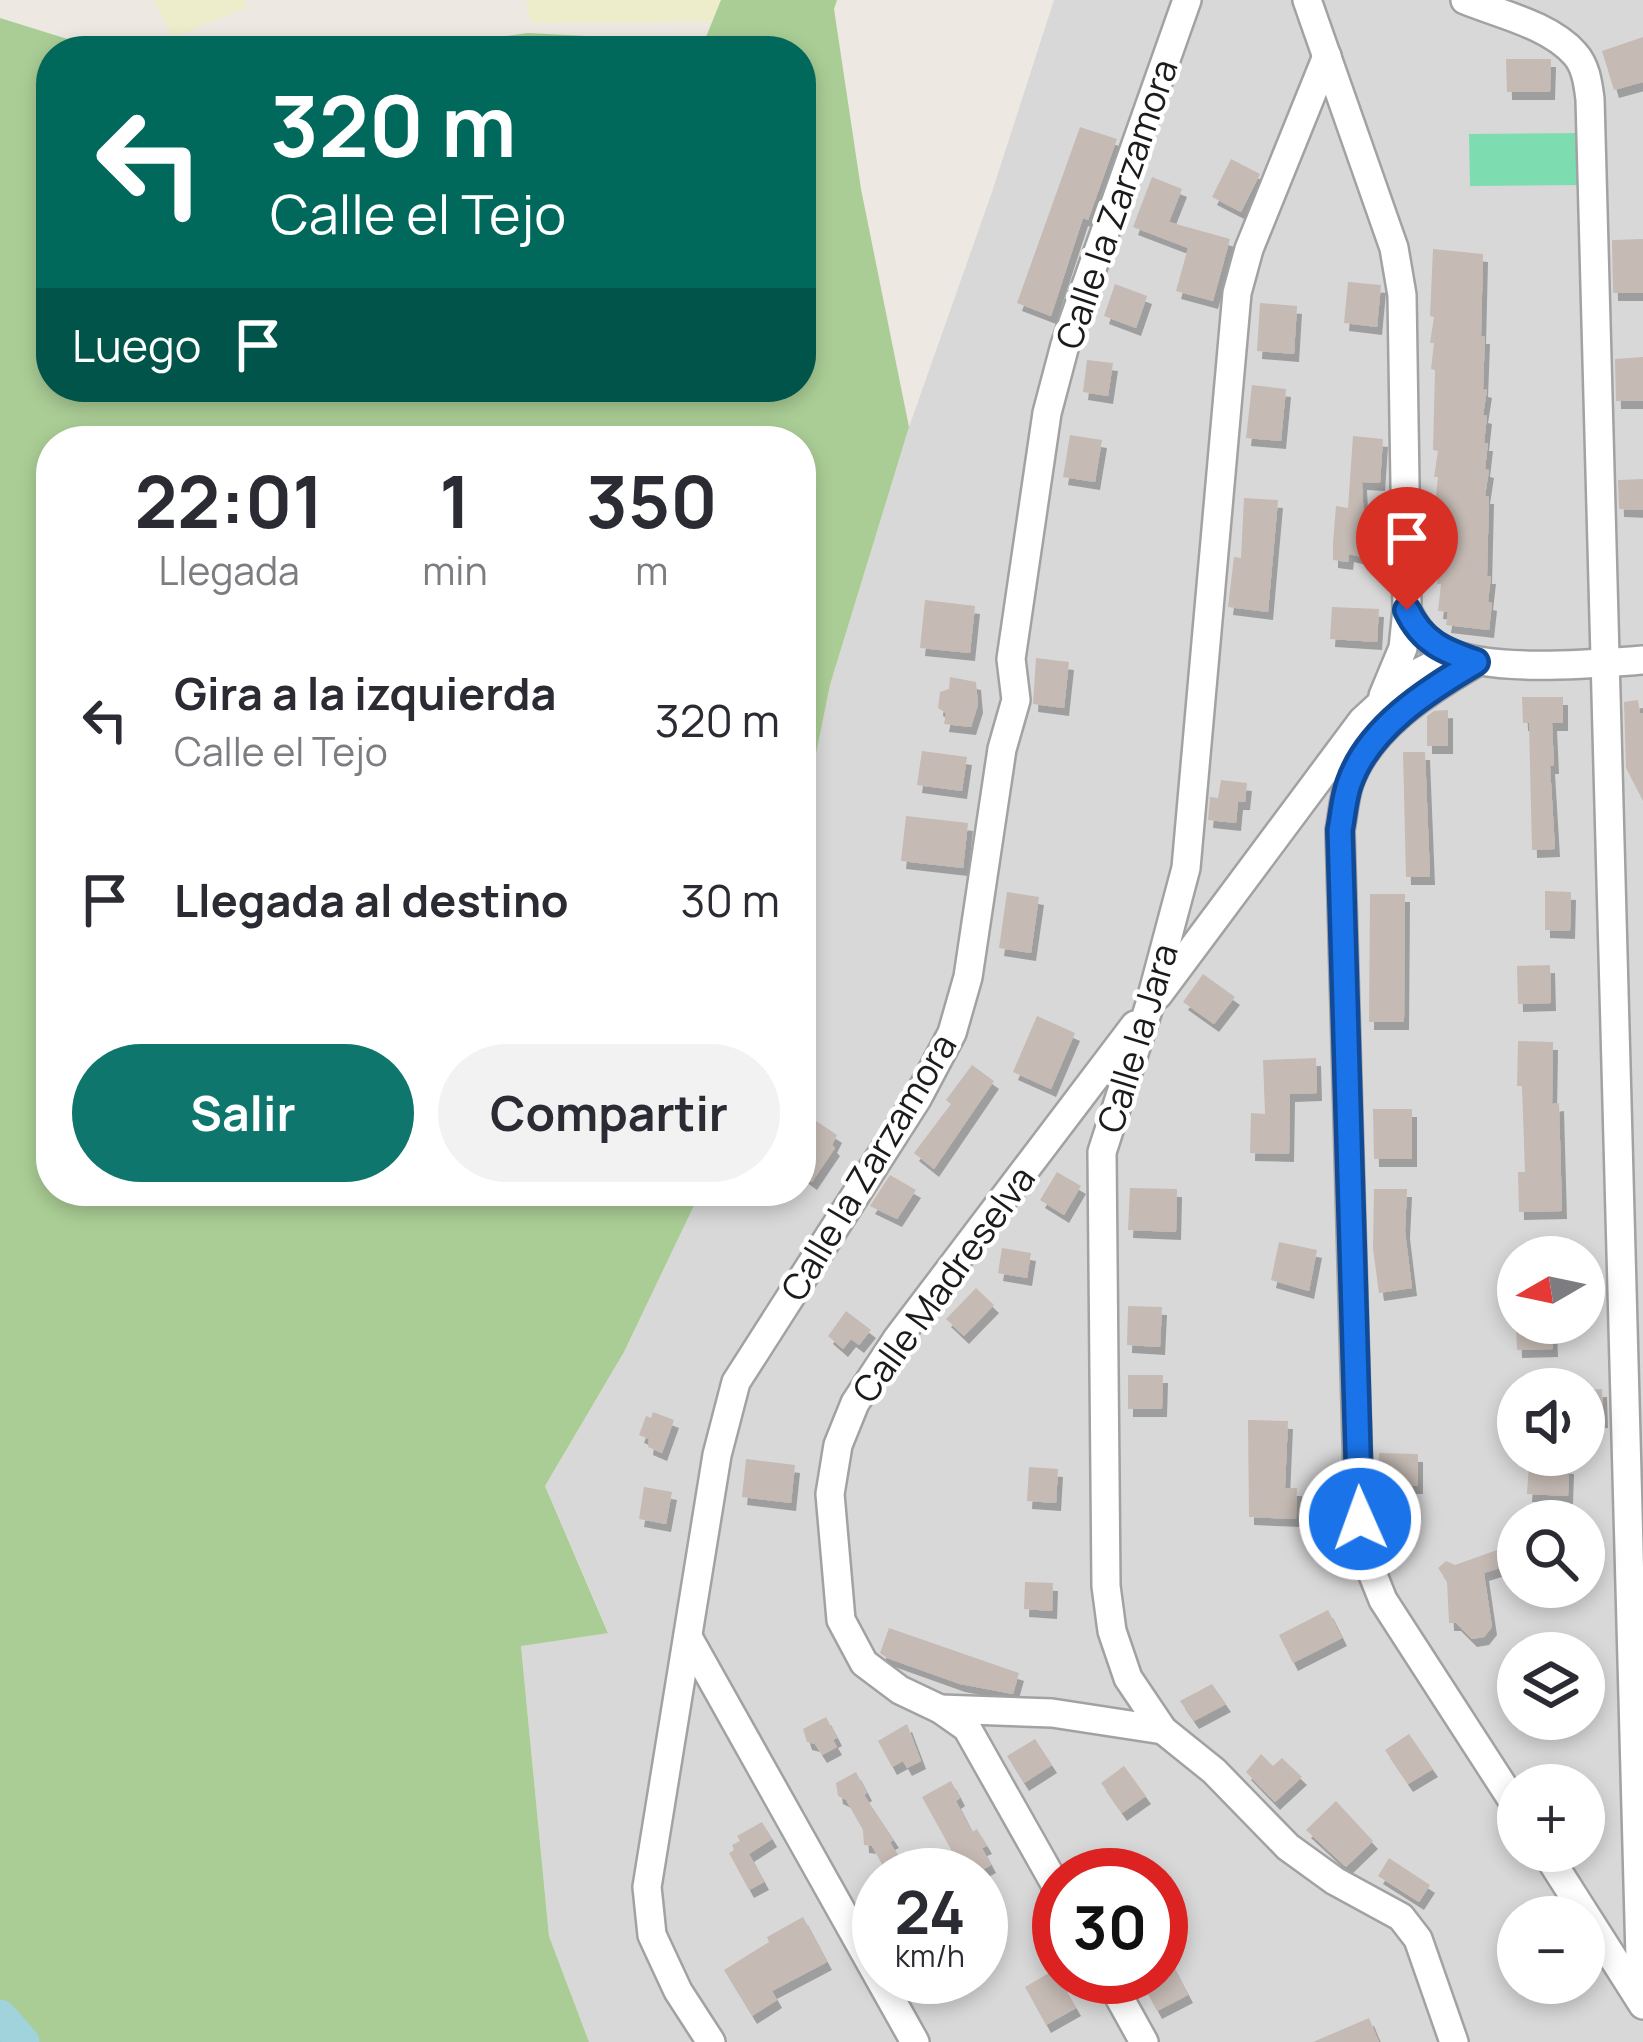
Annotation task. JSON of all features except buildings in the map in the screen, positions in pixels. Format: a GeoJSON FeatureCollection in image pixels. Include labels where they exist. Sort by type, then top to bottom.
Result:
{"type":"FeatureCollection","features":[{"type":"Feature","properties":{"kind":"street","name":"Calle la Zarzamora"},"geometry":{"type":"LineString","coordinates":[[711,2042],[678,1991],[652,1935],[647,1887],[716,1455],[736,1382],[917,1100],[952,1033],[968,977],[1001,749],[1016,700],[1010,659],[1047,413],[1065,345],[1187,0]]}},
{"type":"Feature","properties":{"kind":"street","name":"Calle Madreselva"},"geometry":{"type":"LineString","coordinates":[[1307,0],[1394,248],[1402,295],[1407,610],[1403,648],[1381,702]]}},
{"type":"Feature","properties":{"kind":"street"},"geometry":{"type":"LineString","coordinates":[[1465,0],[1546,33],[1575,54],[1587,76],[1638,1710],[1638,1996]]}},
{"type":"Feature","properties":{"kind":"street","name":"Calle la Jara"},"geometry":{"type":"LineString","coordinates":[[1327,56],[1249,249],[1238,293],[1186,868],[1149,1007],[1102,1152],[1106,1586],[1112,1631],[1128,1678],[1163,1730],[1214,1772],[1288,1847],[1335,1881],[1401,1917],[1418,1939],[1454,2042]]}},
{"type":"Feature","properties":{"kind":"street"},"geometry":{"type":"LineString","coordinates":[[1407,610],[1415,627],[1438,650],[1476,662]]}},
{"type":"Feature","properties":{"kind":"street","name":"Calle Madreselva"},"geometry":{"type":"LineString","coordinates":[[1035,1848],[967,1728],[864,1664],[841,1620],[830,1494],[838,1445],[855,1403],[896,1339],[1362,721],[1381,702],[1411,676],[1436,663],[1643,660]]}},
{"type":"Feature","properties":{"kind":"street"},"geometry":{"type":"LineString","coordinates":[[1476,662],[1408,709],[1366,752],[1349,782],[1340,830],[1359,1513],[1371,1570],[1384,1600],[1497,1776]]}},
{"type":"Feature","properties":{"kind":"street"},"geometry":{"type":"LineString","coordinates":[[688,1637],[915,2042]]}},
{"type":"Feature","properties":{"kind":"street"},"geometry":{"type":"LineString","coordinates":[[940,1709],[1052,1713],[1163,1730]]}},
{"type":"Feature","properties":{"kind":"street"},"geometry":{"type":"LineString","coordinates":[[1558,1872],[1638,1996]]}},
{"type":"Feature","properties":{"kind":"street"},"geometry":{"type":"LineString","coordinates":[[1123,2004],[1144,2042]]}},
{"type":"Feature","properties":{"kind":"shaded area"},"geometry":{"type":"Polygon","coordinates":[[[1054,0],[1643,0],[1643,2042],[589,2042],[549,1936],[521,1645],[608,1632],[545,1486],[624,1352],[694,1206],[816,1206],[816,754],[830,685],[909,427],[1054,0]]]}},
{"type":"Feature","properties":{"kind":"green space"},"geometry":{"type":"Polygon","coordinates":[[[154,0],[245,0],[248,7],[171,36],[154,0]]]}},
{"type":"Feature","properties":{"kind":"green space"},"geometry":{"type":"Polygon","coordinates":[[[526,0],[721,0],[711,22],[531,23],[526,0]]]}},
{"type":"Feature","properties":{"kind":"green space"},"geometry":{"type":"Polygon","coordinates":[[[721,0],[837,0],[834,9],[861,189],[909,427],[830,685],[816,754],[816,426],[36,426],[36,1206],[694,1206],[624,1352],[545,1486],[608,1633],[521,1646],[549,1936],[589,2042],[0,2042],[0,18],[58,36],[36,36],[36,402],[816,402],[816,36],[706,36],[721,0]]]}},
{"type":"Feature","properties":{"kind":"green space"},"geometry":{"type":"Polygon","coordinates":[[[528,33],[587,36],[506,36],[528,33]]]}},
{"type":"Feature","properties":{"kind":"green space"},"geometry":{"type":"Polygon","coordinates":[[[1580,133],[1581,185],[1470,186],[1469,134],[1580,133]]]}},
{"type":"Feature","properties":{"kind":"waterway"},"geometry":{"type":"LineString","coordinates":[[0,2016],[23,2042]]}},
{"type":"Feature","properties":{"kind":"route"},"geometry":{"type":"LineString","coordinates":[[1360,1519],[1340,830],[1349,782],[1366,752],[1415,703],[1476,662],[1438,650],[1415,627],[1407,610]]}}]}
